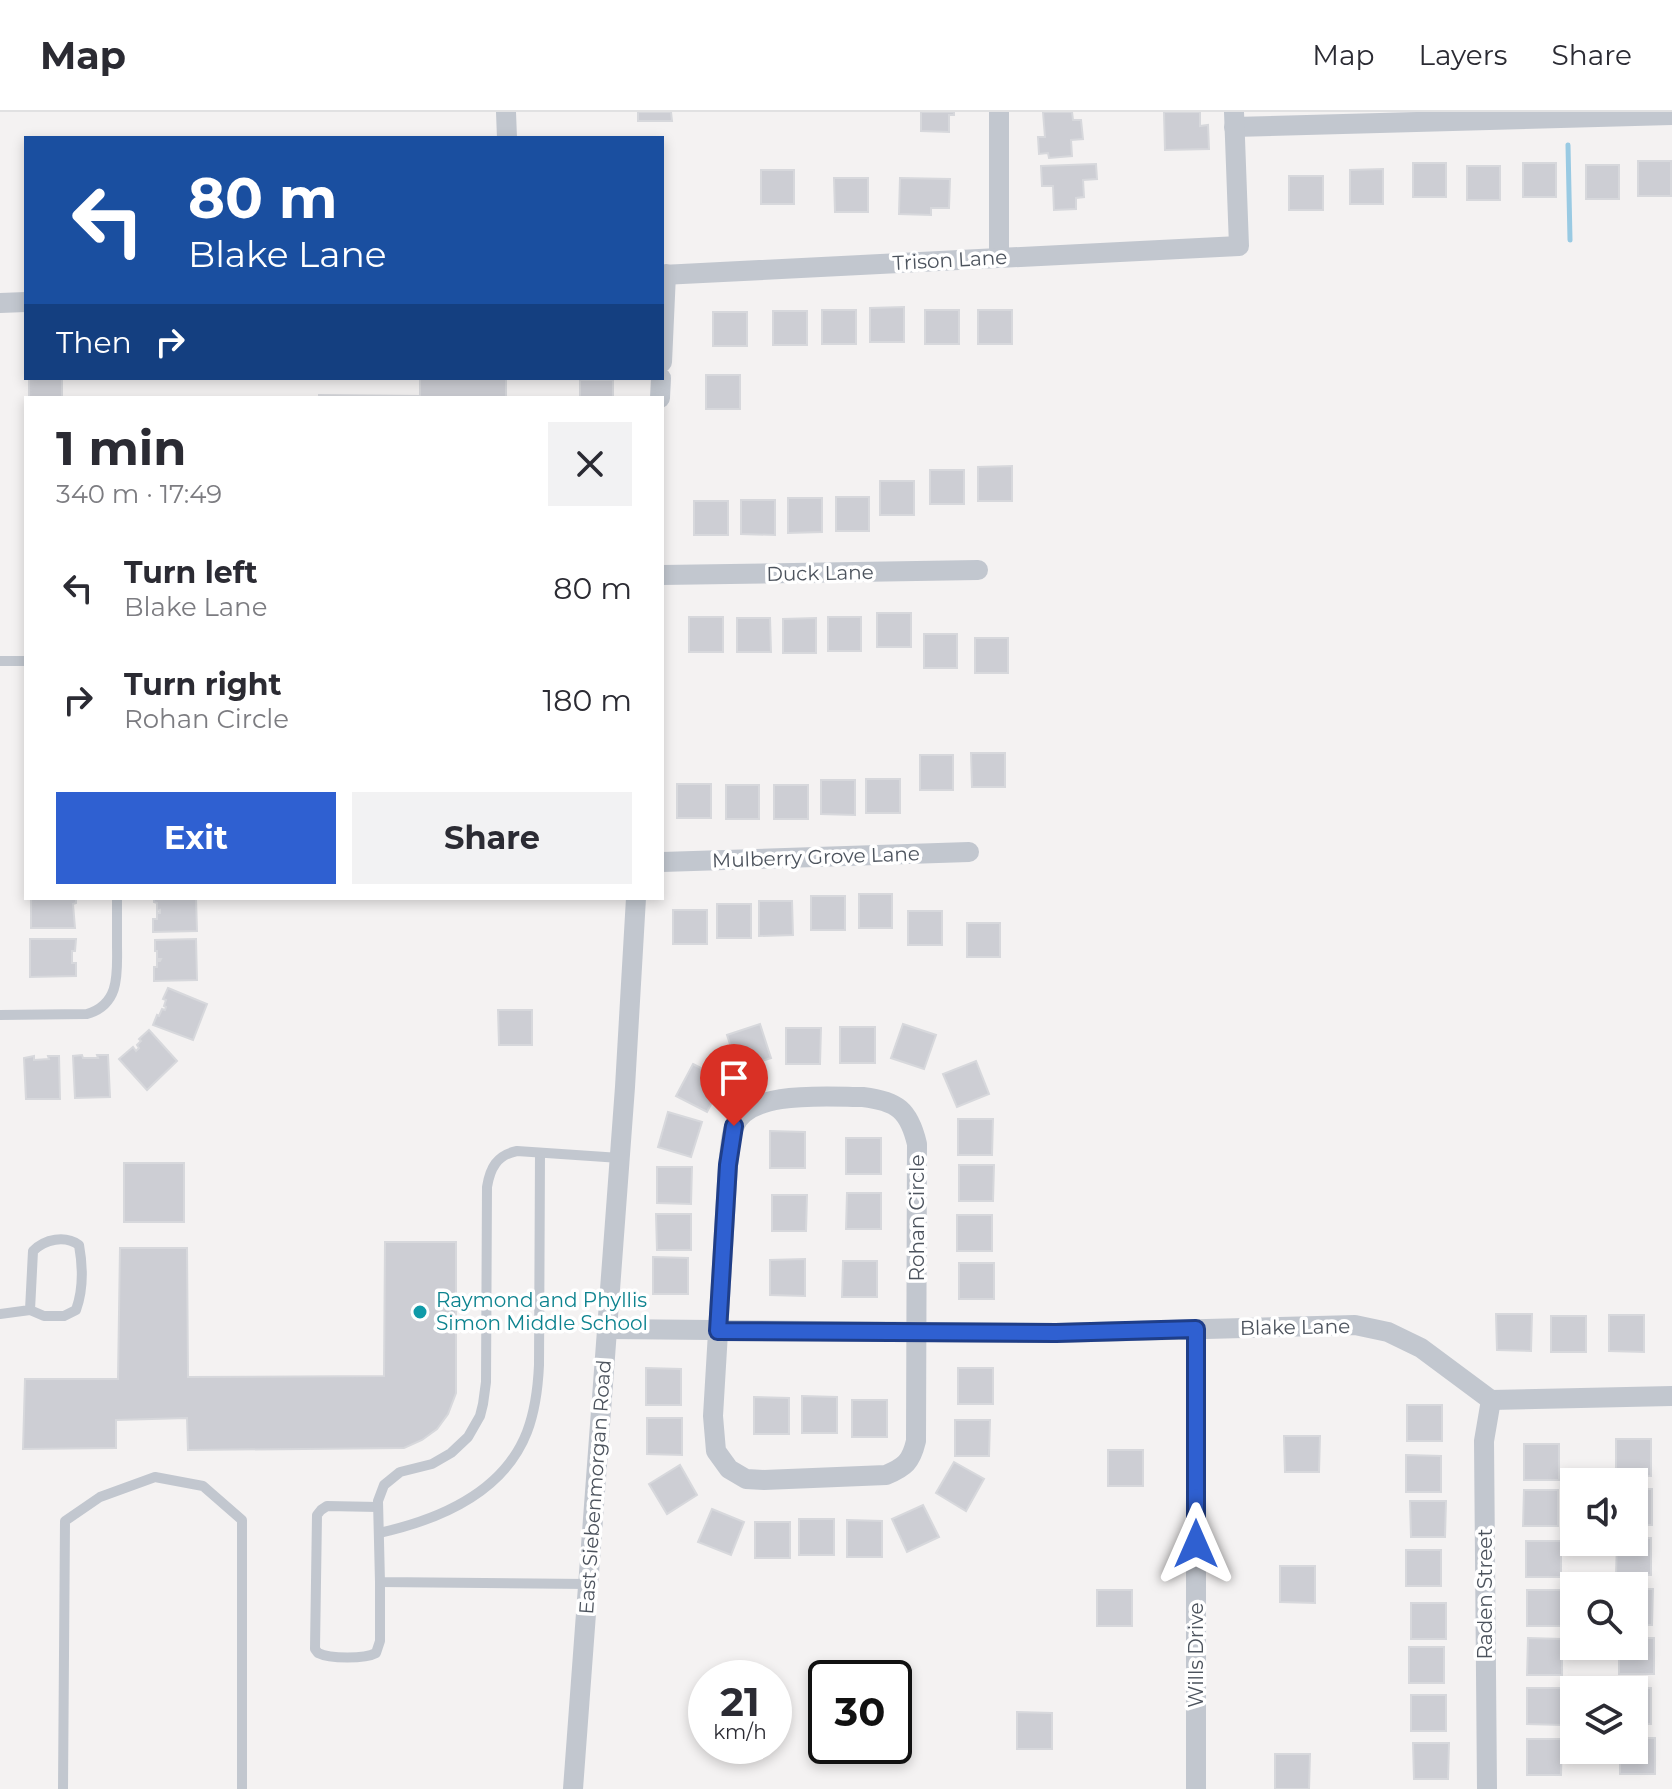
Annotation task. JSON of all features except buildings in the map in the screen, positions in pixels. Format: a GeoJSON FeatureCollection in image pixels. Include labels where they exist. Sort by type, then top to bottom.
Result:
{"type":"FeatureCollection","features":[{"type":"Feature","properties":{"kind":"street"},"geometry":{"type":"LineString","coordinates":[[506,112],[507,136]]}},
{"type":"Feature","properties":{"kind":"street"},"geometry":{"type":"LineString","coordinates":[[999,112],[999,258]]}},
{"type":"Feature","properties":{"kind":"street"},"geometry":{"type":"LineString","coordinates":[[1234,120],[1672,115]]}},
{"type":"Feature","properties":{"kind":"street","name":"Trison Lane"},"geometry":{"type":"LineString","coordinates":[[664,274],[1239,246],[1234,120]]}},
{"type":"Feature","properties":{"kind":"street"},"geometry":{"type":"LineString","coordinates":[[0,303],[24,302]]}},
{"type":"Feature","properties":{"kind":"street","name":"Duck Lane"},"geometry":{"type":"LineString","coordinates":[[664,575],[978,570]]}},
{"type":"Feature","properties":{"kind":"street","name":"Mulberry Grove Lane"},"geometry":{"type":"LineString","coordinates":[[664,862],[969,852]]}},
{"type":"Feature","properties":{"kind":"street","name":"East Siebenmorgan Road"},"geometry":{"type":"LineString","coordinates":[[573,1789],[636,900]]}},
{"type":"Feature","properties":{"kind":"street","name":"Rohan Circle"},"geometry":{"type":"LineString","coordinates":[[863,1097],[884,1099],[901,1109],[913,1127],[917,1144],[917,1332],[916,1441],[912,1456],[901,1469],[886,1475],[764,1480],[746,1479],[729,1469],[716,1451],[713,1416],[728,1165],[734,1126],[746,1110],[763,1102],[784,1099],[863,1097]]}},
{"type":"Feature","properties":{"kind":"street","name":"Blake Lane"},"geometry":{"type":"LineString","coordinates":[[607,1329],[1056,1333],[1355,1325],[1388,1332],[1421,1348],[1491,1400]]}},
{"type":"Feature","properties":{"kind":"street","name":"Wills Drive"},"geometry":{"type":"LineString","coordinates":[[1196,1329],[1196,1789]]}},
{"type":"Feature","properties":{"kind":"street"},"geometry":{"type":"LineString","coordinates":[[1491,1400],[1672,1396]]}},
{"type":"Feature","properties":{"kind":"street","name":"Raden Street"},"geometry":{"type":"LineString","coordinates":[[1487,1789],[1484,1441],[1491,1400]]}},
{"type":"Feature","properties":{"kind":"lane"},"geometry":{"type":"LineString","coordinates":[[0,661],[24,661]]}},
{"type":"Feature","properties":{"kind":"lane"},"geometry":{"type":"LineString","coordinates":[[0,1015],[87,1014],[105,1004],[117,978],[117,900]]}},
{"type":"Feature","properties":{"kind":"lane"},"geometry":{"type":"LineString","coordinates":[[378,1507],[327,1506],[317,1515],[315,1649],[318,1653],[330,1657],[370,1657],[376,1653],[380,1641],[380,1493],[384,1485],[400,1472],[432,1464],[451,1453],[468,1437],[480,1416],[486,1382],[488,1177],[495,1162],[517,1151],[620,1158]]}},
{"type":"Feature","properties":{"kind":"lane"},"geometry":{"type":"LineString","coordinates":[[379,1533],[430,1519],[476,1495],[499,1475],[526,1434],[536,1397],[539,1365],[540,1153]]}},
{"type":"Feature","properties":{"kind":"lane"},"geometry":{"type":"LineString","coordinates":[[0,1314],[30,1310],[44,1316],[64,1316],[76,1310],[82,1296],[82,1265],[79,1245],[72,1240],[41,1243],[33,1251],[30,1310]]}},
{"type":"Feature","properties":{"kind":"lane"},"geometry":{"type":"LineString","coordinates":[[63,1789],[65,1521],[100,1497],[155,1477],[203,1486],[242,1520],[242,1789]]}},
{"type":"Feature","properties":{"kind":"lane"},"geometry":{"type":"LineString","coordinates":[[380,1582],[588,1584]]}},
{"type":"Feature","properties":{"kind":"waterway"},"geometry":{"type":"LineString","coordinates":[[1568,145],[1570,240]]}},
{"type":"Feature","properties":{"kind":"place","name":"Raymond and Phyllis Simon Middle School"},"geometry":{"type":"Point","coordinates":[420,1312]}},
{"type":"Feature","properties":{"kind":"route"},"geometry":{"type":"LineString","coordinates":[[734,1126],[728,1165],[718,1331],[1056,1333],[1196,1329],[1196,1544]]}}]}
